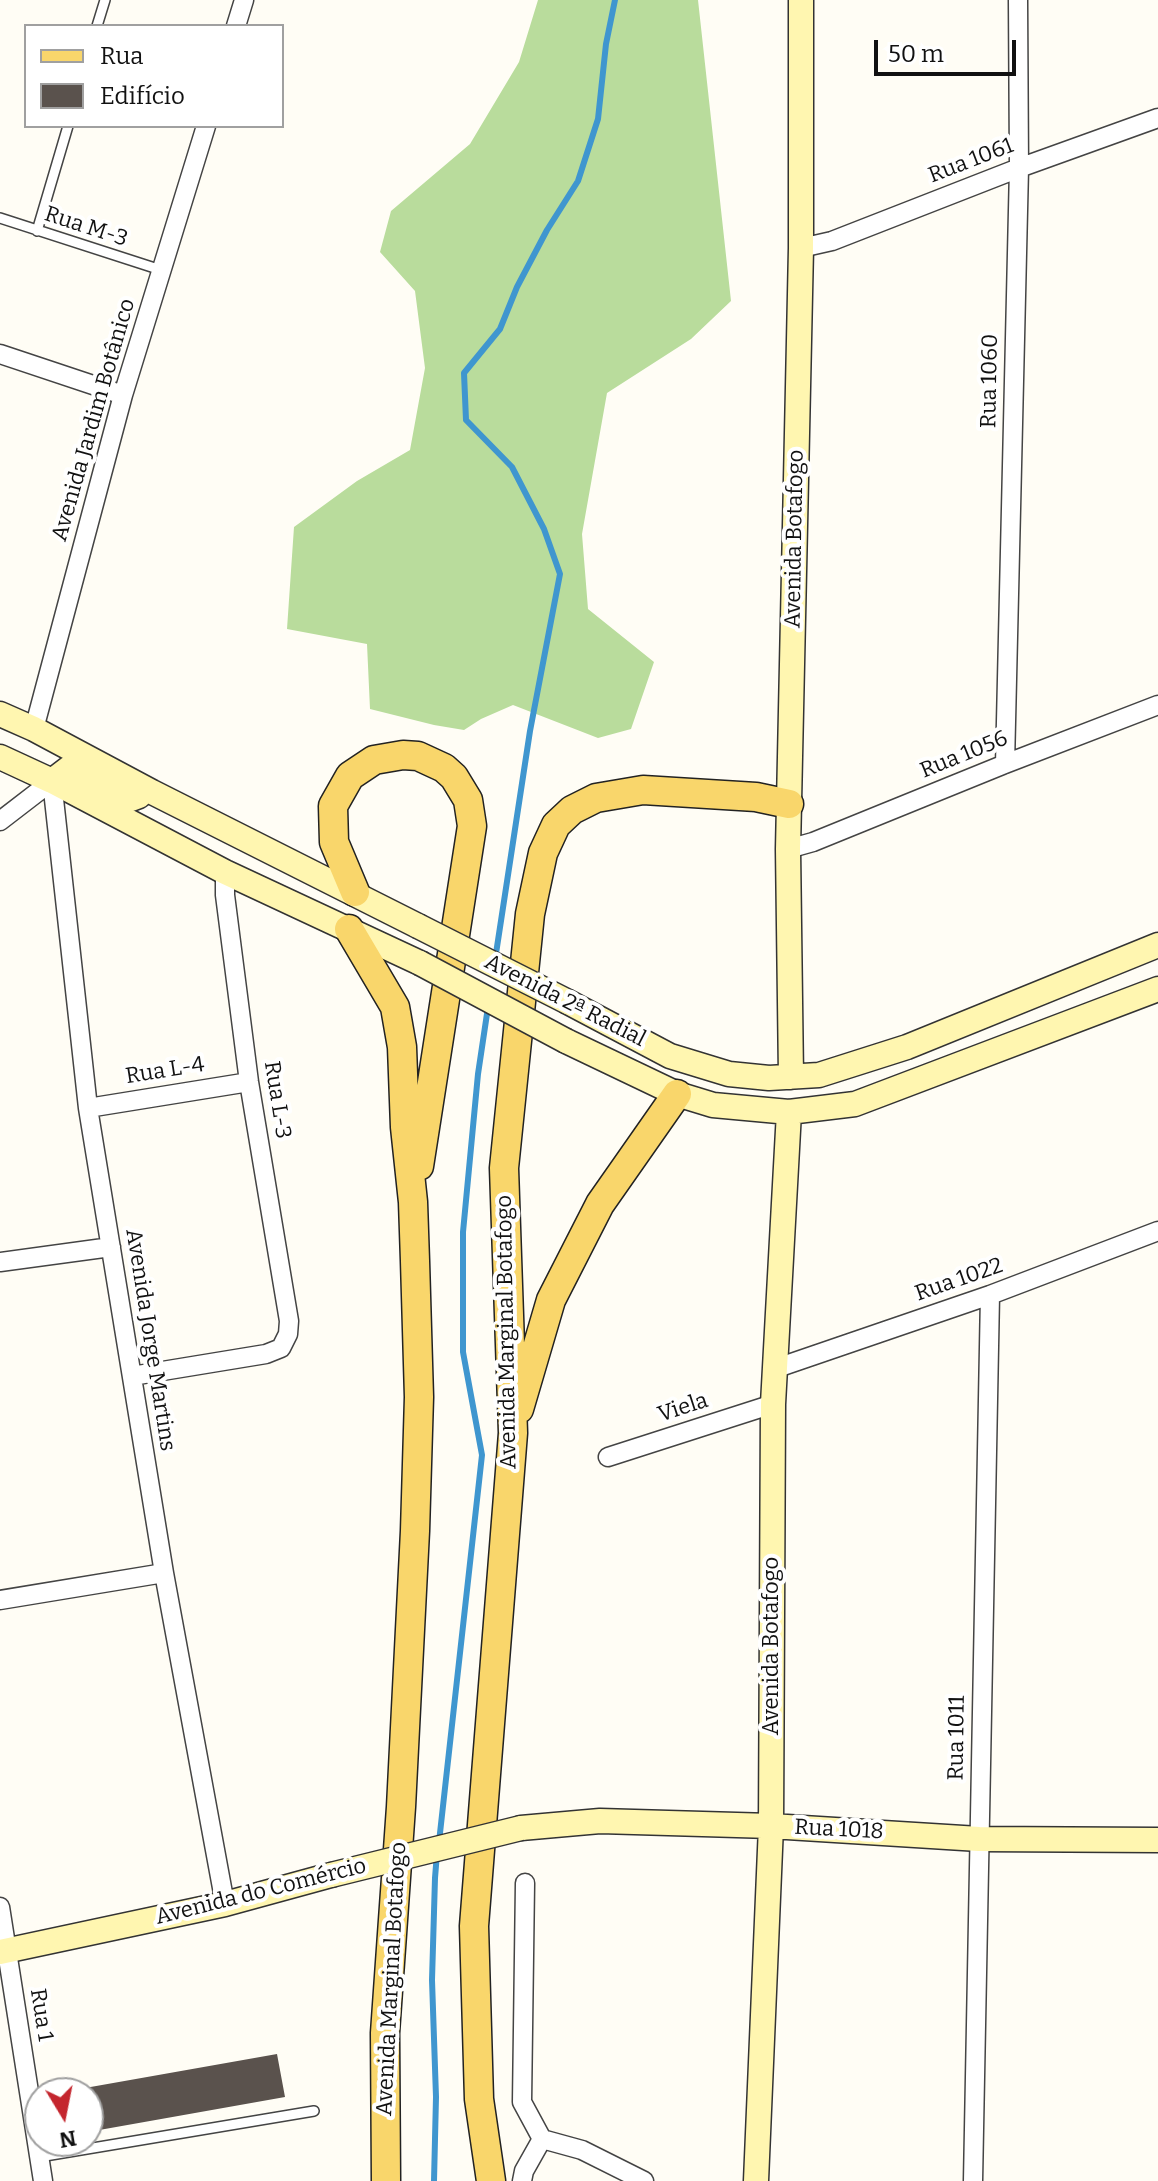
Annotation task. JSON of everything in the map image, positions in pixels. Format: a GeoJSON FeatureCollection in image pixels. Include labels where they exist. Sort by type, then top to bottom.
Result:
{"type":"FeatureCollection","features":[{"type":"Feature","properties":{"kind":"main road"},"geometry":{"type":"LineString","coordinates":[[355,892],[334,842],[333,806],[350,776],[374,760],[389,756],[418,756],[444,768],[454,777],[468,800],[472,826],[413,1202]]}},
{"type":"Feature","properties":{"kind":"main road","name":"Avenida Marginal Botafogo"},"geometry":{"type":"LineString","coordinates":[[491,2181],[479,2099],[474,1926],[513,1433],[504,1168],[530,914],[543,853],[556,825],[572,810],[596,798],[643,790],[756,797],[789,804]]}},
{"type":"Feature","properties":{"kind":"main road"},"geometry":{"type":"LineString","coordinates":[[349,929],[395,1007],[402,1047],[405,1127],[413,1202]]}},
{"type":"Feature","properties":{"kind":"main road"},"geometry":{"type":"LineString","coordinates":[[513,1433],[551,1300],[600,1204],[677,1094]]}},
{"type":"Feature","properties":{"kind":"main road","name":"Avenida Marginal Botafogo"},"geometry":{"type":"LineString","coordinates":[[386,2181],[385,2033],[401,1807],[418,1427],[413,1202]]}},
{"type":"Feature","properties":{"kind":"street"},"geometry":{"type":"LineString","coordinates":[[237,24],[244,0]]}},
{"type":"Feature","properties":{"kind":"street","name":"Avenida Botafogo"},"geometry":{"type":"LineString","coordinates":[[791,1077],[788,849],[801,248],[801,0]]}},
{"type":"Feature","properties":{"kind":"street","name":"Rua 1060"},"geometry":{"type":"LineString","coordinates":[[1005,764],[1019,168],[1018,0]]}},
{"type":"Feature","properties":{"kind":"street","name":"Rua 1061"},"geometry":{"type":"LineString","coordinates":[[801,248],[832,241],[1158,118]]}},
{"type":"Feature","properties":{"kind":"street","name":"Avenida Jardim Botânico"},"geometry":{"type":"LineString","coordinates":[[34,729],[123,395],[205,128]]}},
{"type":"Feature","properties":{"kind":"street"},"geometry":{"type":"LineString","coordinates":[[0,355],[123,395]]}},
{"type":"Feature","properties":{"kind":"street","name":"Rua 1056"},"geometry":{"type":"LineString","coordinates":[[788,849],[813,842],[1158,705]]}},
{"type":"Feature","properties":{"kind":"street","name":"Avenida 2ª Radial"},"geometry":{"type":"LineString","coordinates":[[0,714],[355,892],[670,1056],[729,1074],[769,1078],[819,1075],[907,1047],[1158,945]]}},
{"type":"Feature","properties":{"kind":"street","name":"Avenida 2ª Radial"},"geometry":{"type":"LineString","coordinates":[[0,757],[225,872],[420,963],[566,1041],[677,1094],[713,1105],[789,1112],[855,1104],[1158,989]]}},
{"type":"Feature","properties":{"kind":"street"},"geometry":{"type":"LineString","coordinates":[[0,821],[69,768],[131,799],[152,792]]}},
{"type":"Feature","properties":{"kind":"street","name":"Avenida Jorge Martins"},"geometry":{"type":"LineString","coordinates":[[52,781],[88,1108],[164,1573],[225,1904]]}},
{"type":"Feature","properties":{"kind":"street","name":"Rua L-3"},"geometry":{"type":"LineString","coordinates":[[132,1376],[266,1354],[281,1348],[288,1334],[289,1321],[249,1082],[225,895],[225,872]]}},
{"type":"Feature","properties":{"kind":"street","name":"Rua L-4"},"geometry":{"type":"LineString","coordinates":[[88,1108],[249,1082]]}},
{"type":"Feature","properties":{"kind":"street","name":"Avenida Botafogo"},"geometry":{"type":"LineString","coordinates":[[756,2181],[771,1826],[774,1369],[789,1112]]}},
{"type":"Feature","properties":{"kind":"street","name":"Rua 1022"},"geometry":{"type":"LineString","coordinates":[[774,1369],[990,1295],[1158,1231]]}},
{"type":"Feature","properties":{"kind":"street"},"geometry":{"type":"LineString","coordinates":[[0,1262],[111,1247]]}},
{"type":"Feature","properties":{"kind":"street","name":"Rua 1011"},"geometry":{"type":"LineString","coordinates":[[973,2181],[990,1295]]}},
{"type":"Feature","properties":{"kind":"street","name":"Viela"},"geometry":{"type":"LineString","coordinates":[[608,1457],[773,1404]]}},
{"type":"Feature","properties":{"kind":"street"},"geometry":{"type":"LineString","coordinates":[[0,1600],[164,1573]]}},
{"type":"Feature","properties":{"kind":"street","name":"Rua 1018"},"geometry":{"type":"LineString","coordinates":[[521,1828],[600,1821],[771,1826],[979,1839],[1158,1840]]}},
{"type":"Feature","properties":{"kind":"street","name":"Avenida do Comércio"},"geometry":{"type":"LineString","coordinates":[[4,1952],[225,1904],[521,1828]]}},
{"type":"Feature","properties":{"kind":"street"},"geometry":{"type":"LineString","coordinates":[[525,1883],[522,2102],[542,2139],[582,2150],[644,2181]]}},
{"type":"Feature","properties":{"kind":"street","name":"Rua 1"},"geometry":{"type":"LineString","coordinates":[[0,1907],[4,1952],[25,2077]]}},
{"type":"Feature","properties":{"kind":"street"},"geometry":{"type":"LineString","coordinates":[[522,2181],[524,2171],[542,2139]]}},
{"type":"Feature","properties":{"kind":"street","name":"Rua 1"},"geometry":{"type":"LineString","coordinates":[[39,2157],[43,2181]]}},
{"type":"Feature","properties":{"kind":"lane"},"geometry":{"type":"LineString","coordinates":[[98,24],[105,0]]}},
{"type":"Feature","properties":{"kind":"lane"},"geometry":{"type":"LineString","coordinates":[[37,231],[67,128]]}},
{"type":"Feature","properties":{"kind":"lane","name":"Rua M-3"},"geometry":{"type":"LineString","coordinates":[[0,218],[161,270]]}},
{"type":"Feature","properties":{"kind":"lane"},"geometry":{"type":"LineString","coordinates":[[104,2146],[314,2111]]}},
{"type":"Feature","properties":{"kind":"green space"},"geometry":{"type":"Polygon","coordinates":[[[538,0],[698,0],[731,301],[691,339],[607,393],[582,534],[588,609],[654,662],[631,729],[598,738],[513,705],[464,730],[370,709],[367,644],[287,629],[294,527],[357,481],[410,450],[425,368],[415,291],[380,252],[391,211],[470,144],[519,62],[538,0]]]}},
{"type":"Feature","properties":{"kind":"building"},"geometry":{"type":"Polygon","coordinates":[[[277,2054],[285,2097],[104,2129],[104,2085],[277,2054]]]}},
{"type":"Feature","properties":{"kind":"waterway"},"geometry":{"type":"LineString","coordinates":[[495,960],[530,731],[560,574],[544,529],[512,467],[466,420],[464,373],[500,329],[517,287],[547,230],[578,181],[598,119],[606,44],[615,0]]}},
{"type":"Feature","properties":{"kind":"waterway"},"geometry":{"type":"LineString","coordinates":[[439,1842],[482,1455],[463,1352],[463,1232],[478,1074],[488,1007]]}},
{"type":"Feature","properties":{"kind":"waterway"},"geometry":{"type":"LineString","coordinates":[[434,2181],[436,2097],[432,1980],[437,1853]]}}]}
